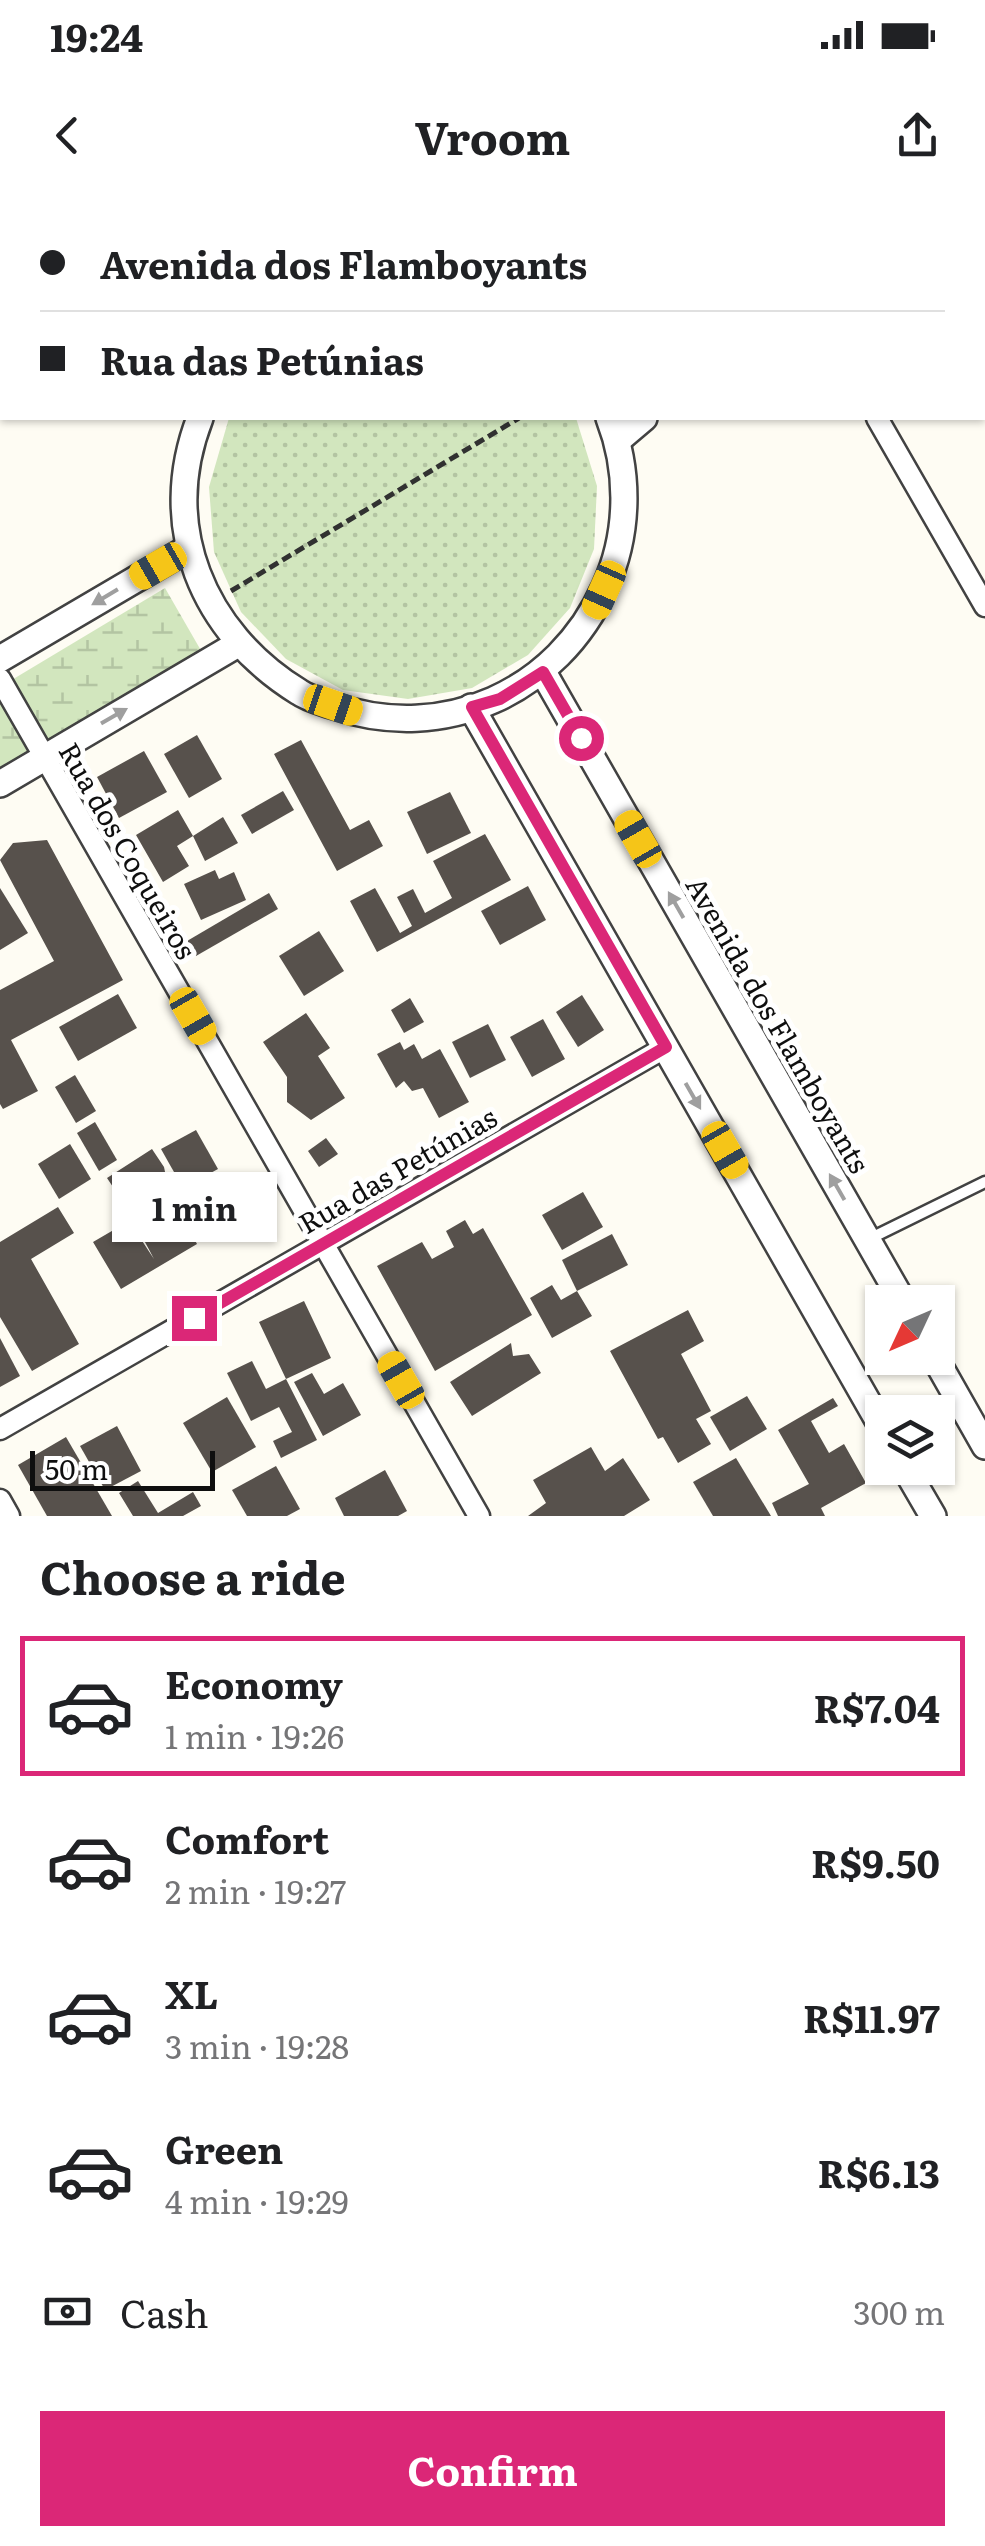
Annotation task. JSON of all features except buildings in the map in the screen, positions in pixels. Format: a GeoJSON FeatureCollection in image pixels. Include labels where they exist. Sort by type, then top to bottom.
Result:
{"type":"FeatureCollection","features":[{"type":"Feature","properties":{"kind":"street"},"geometry":{"type":"LineString","coordinates":[[199,420],[190,443],[183,496],[189,548],[210,604],[238,644],[301,694],[366,716],[434,718],[500,699],[543,672],[590,620],[618,559],[625,493],[613,429],[638,420]]}},
{"type":"Feature","properties":{"kind":"street"},"geometry":{"type":"LineString","coordinates":[[878,420],[985,606]]}},
{"type":"Feature","properties":{"kind":"street"},"geometry":{"type":"LineString","coordinates":[[0,660],[189,548]]}},
{"type":"Feature","properties":{"kind":"street"},"geometry":{"type":"LineString","coordinates":[[0,784],[238,644]]}},
{"type":"Feature","properties":{"kind":"street","name":"Avenida dos Flamboyants"},"geometry":{"type":"LineString","coordinates":[[543,672],[893,1285]]}},
{"type":"Feature","properties":{"kind":"street","name":"Rua dos Coqueiros"},"geometry":{"type":"LineString","coordinates":[[0,679],[479,1516]]}},
{"type":"Feature","properties":{"kind":"street"},"geometry":{"type":"LineString","coordinates":[[472,707],[865,1397]]}},
{"type":"Feature","properties":{"kind":"street","name":"Rua das Petúnias"},"geometry":{"type":"LineString","coordinates":[[0,1429],[666,1047]]}},
{"type":"Feature","properties":{"kind":"street"},"geometry":{"type":"LineString","coordinates":[[944,1375],[985,1446]]}},
{"type":"Feature","properties":{"kind":"street"},"geometry":{"type":"LineString","coordinates":[[916,1485],[933,1516]]}},
{"type":"Feature","properties":{"kind":"street"},"geometry":{"type":"LineString","coordinates":[[0,1500],[9,1516]]}},
{"type":"Feature","properties":{"kind":"lane"},"geometry":{"type":"LineString","coordinates":[[867,1240],[985,1182]]}},
{"type":"Feature","properties":{"kind":"path"},"geometry":{"type":"LineString","coordinates":[[210,604],[517,420]]}},
{"type":"Feature","properties":{"kind":"green space"},"geometry":{"type":"Polygon","coordinates":[[[228,420],[577,420],[597,486],[594,549],[570,608],[528,655],[472,688],[408,699],[343,690],[286,659],[241,612],[214,552],[209,487],[228,420]]]}},
{"type":"Feature","properties":{"kind":"green space"},"geometry":{"type":"Polygon","coordinates":[[[165,588],[203,654],[0,770],[0,687],[165,588]]]}},
{"type":"Feature","properties":{"kind":"route"},"geometry":{"type":"LineString","coordinates":[[194,1318],[666,1047],[472,707],[500,699],[543,672],[581,738]]}}]}
